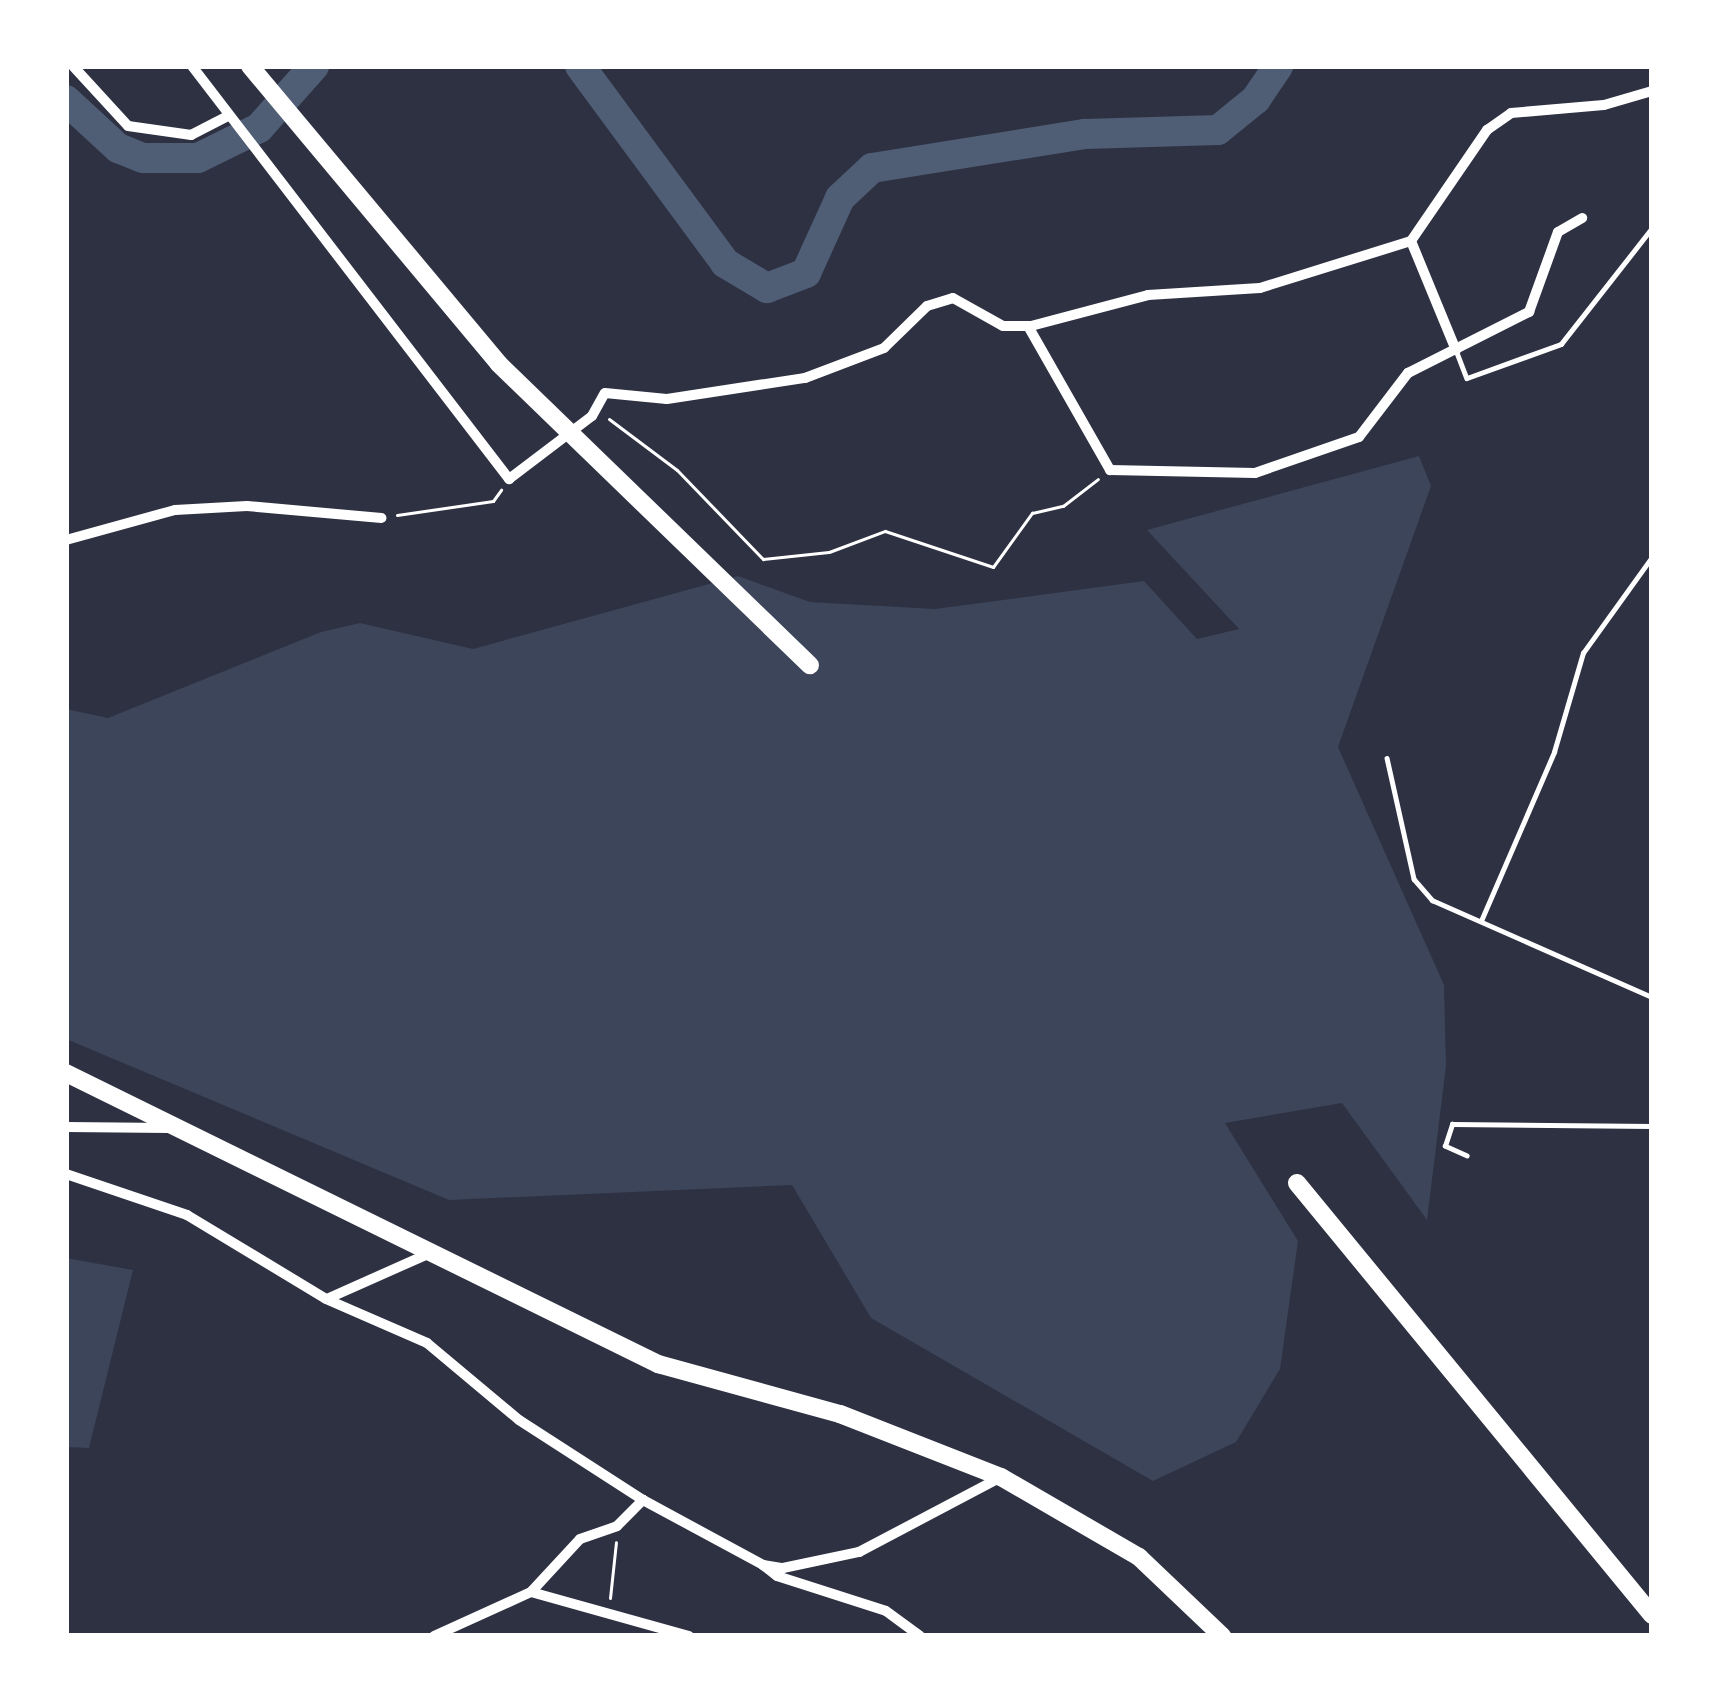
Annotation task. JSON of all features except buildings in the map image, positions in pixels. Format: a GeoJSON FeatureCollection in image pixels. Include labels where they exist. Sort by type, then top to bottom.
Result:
{"type":"FeatureCollection","features":[{"type":"Feature","properties":{"kind":"highway"},"geometry":{"type":"LineString","coordinates":[[250,66],[422,282],[580,446],[810,665]]}},
{"type":"Feature","properties":{"kind":"highway"},"geometry":{"type":"LineString","coordinates":[[66,1073],[658,1364],[840,1414],[1000,1477],[1139,1557],[1222,1636]]}},
{"type":"Feature","properties":{"kind":"highway"},"geometry":{"type":"LineString","coordinates":[[1297,1183],[1652,1615]]}},
{"type":"Feature","properties":{"kind":"street"},"geometry":{"type":"LineString","coordinates":[[73,66],[128,126],[191,135],[230,119]]}},
{"type":"Feature","properties":{"kind":"street"},"geometry":{"type":"LineString","coordinates":[[192,66],[508,478],[592,416],[605,394],[667,399],[805,378],[884,348],[927,306],[953,298],[1003,326],[1028,326],[1148,296],[1259,288],[1411,241],[1486,130],[1511,113],[1604,105],[1652,91]]}},
{"type":"Feature","properties":{"kind":"street"},"geometry":{"type":"LineString","coordinates":[[1028,326],[1110,470],[1256,473],[1359,436],[1408,373],[1529,312],[1558,232],[1582,218]]}},
{"type":"Feature","properties":{"kind":"street"},"geometry":{"type":"LineString","coordinates":[[1411,241],[1456,350]]}},
{"type":"Feature","properties":{"kind":"street"},"geometry":{"type":"LineString","coordinates":[[66,540],[175,510],[247,506],[381,518]]}},
{"type":"Feature","properties":{"kind":"street"},"geometry":{"type":"LineString","coordinates":[[66,1127],[176,1129]]}},
{"type":"Feature","properties":{"kind":"street"},"geometry":{"type":"LineString","coordinates":[[66,1174],[187,1215],[326,1299],[427,1343],[519,1420],[643,1500],[763,1565],[886,1611],[920,1636]]}},
{"type":"Feature","properties":{"kind":"street"},"geometry":{"type":"LineString","coordinates":[[326,1299],[428,1254]]}},
{"type":"Feature","properties":{"kind":"street"},"geometry":{"type":"LineString","coordinates":[[763,1565],[859,1552],[1000,1477]]}},
{"type":"Feature","properties":{"kind":"street"},"geometry":{"type":"LineString","coordinates":[[434,1636],[531,1592],[580,1539],[617,1526],[643,1500]]}},
{"type":"Feature","properties":{"kind":"street"},"geometry":{"type":"LineString","coordinates":[[531,1592],[689,1636]]}},
{"type":"Feature","properties":{"kind":"lane"},"geometry":{"type":"LineString","coordinates":[[1456,350],[1467,378],[1561,344],[1652,228]]}},
{"type":"Feature","properties":{"kind":"lane"},"geometry":{"type":"LineString","coordinates":[[1481,921],[1554,752],[1583,653],[1652,557]]}},
{"type":"Feature","properties":{"kind":"lane"},"geometry":{"type":"LineString","coordinates":[[1387,758],[1414,879],[1432,900],[1652,997]]}},
{"type":"Feature","properties":{"kind":"lane"},"geometry":{"type":"LineString","coordinates":[[1467,1156],[1445,1146],[1452,1124],[1652,1126]]}},
{"type":"Feature","properties":{"kind":"path"},"geometry":{"type":"LineString","coordinates":[[592,416],[622,422],[763,559],[829,552],[885,531],[993,567],[1032,513],[1063,506],[1110,470]]}},
{"type":"Feature","properties":{"kind":"path"},"geometry":{"type":"LineString","coordinates":[[381,518],[493,501],[508,478]]}},
{"type":"Feature","properties":{"kind":"path"},"geometry":{"type":"LineString","coordinates":[[609,1612],[617,1526]]}},
{"type":"Feature","properties":{"kind":"shaded area"},"geometry":{"type":"Polygon","coordinates":[[[1419,456],[1431,486],[1338,747],[1444,985],[1446,1066],[1427,1220],[1342,1103],[1225,1123],[1298,1241],[1280,1369],[1236,1442],[1153,1481],[871,1318],[792,1185],[449,1200],[66,1039],[66,709],[108,718],[321,632],[360,623],[473,649],[738,576],[810,602],[935,609],[1144,581],[1197,639],[1239,629],[1147,530],[1419,456]]]}},
{"type":"Feature","properties":{"kind":"shaded area"},"geometry":{"type":"Polygon","coordinates":[[[66,1258],[133,1270],[89,1448],[66,1447],[66,1258]]]}},
{"type":"Feature","properties":{"kind":"waterway"},"geometry":{"type":"LineString","coordinates":[[66,100],[118,148],[143,158],[198,158],[259,128],[314,66]]}},
{"type":"Feature","properties":{"kind":"waterway"},"geometry":{"type":"LineString","coordinates":[[580,66],[725,263],[767,288],[806,273],[840,198],[872,168],[1085,134],[1218,130],[1256,99],[1278,66]]}}]}
